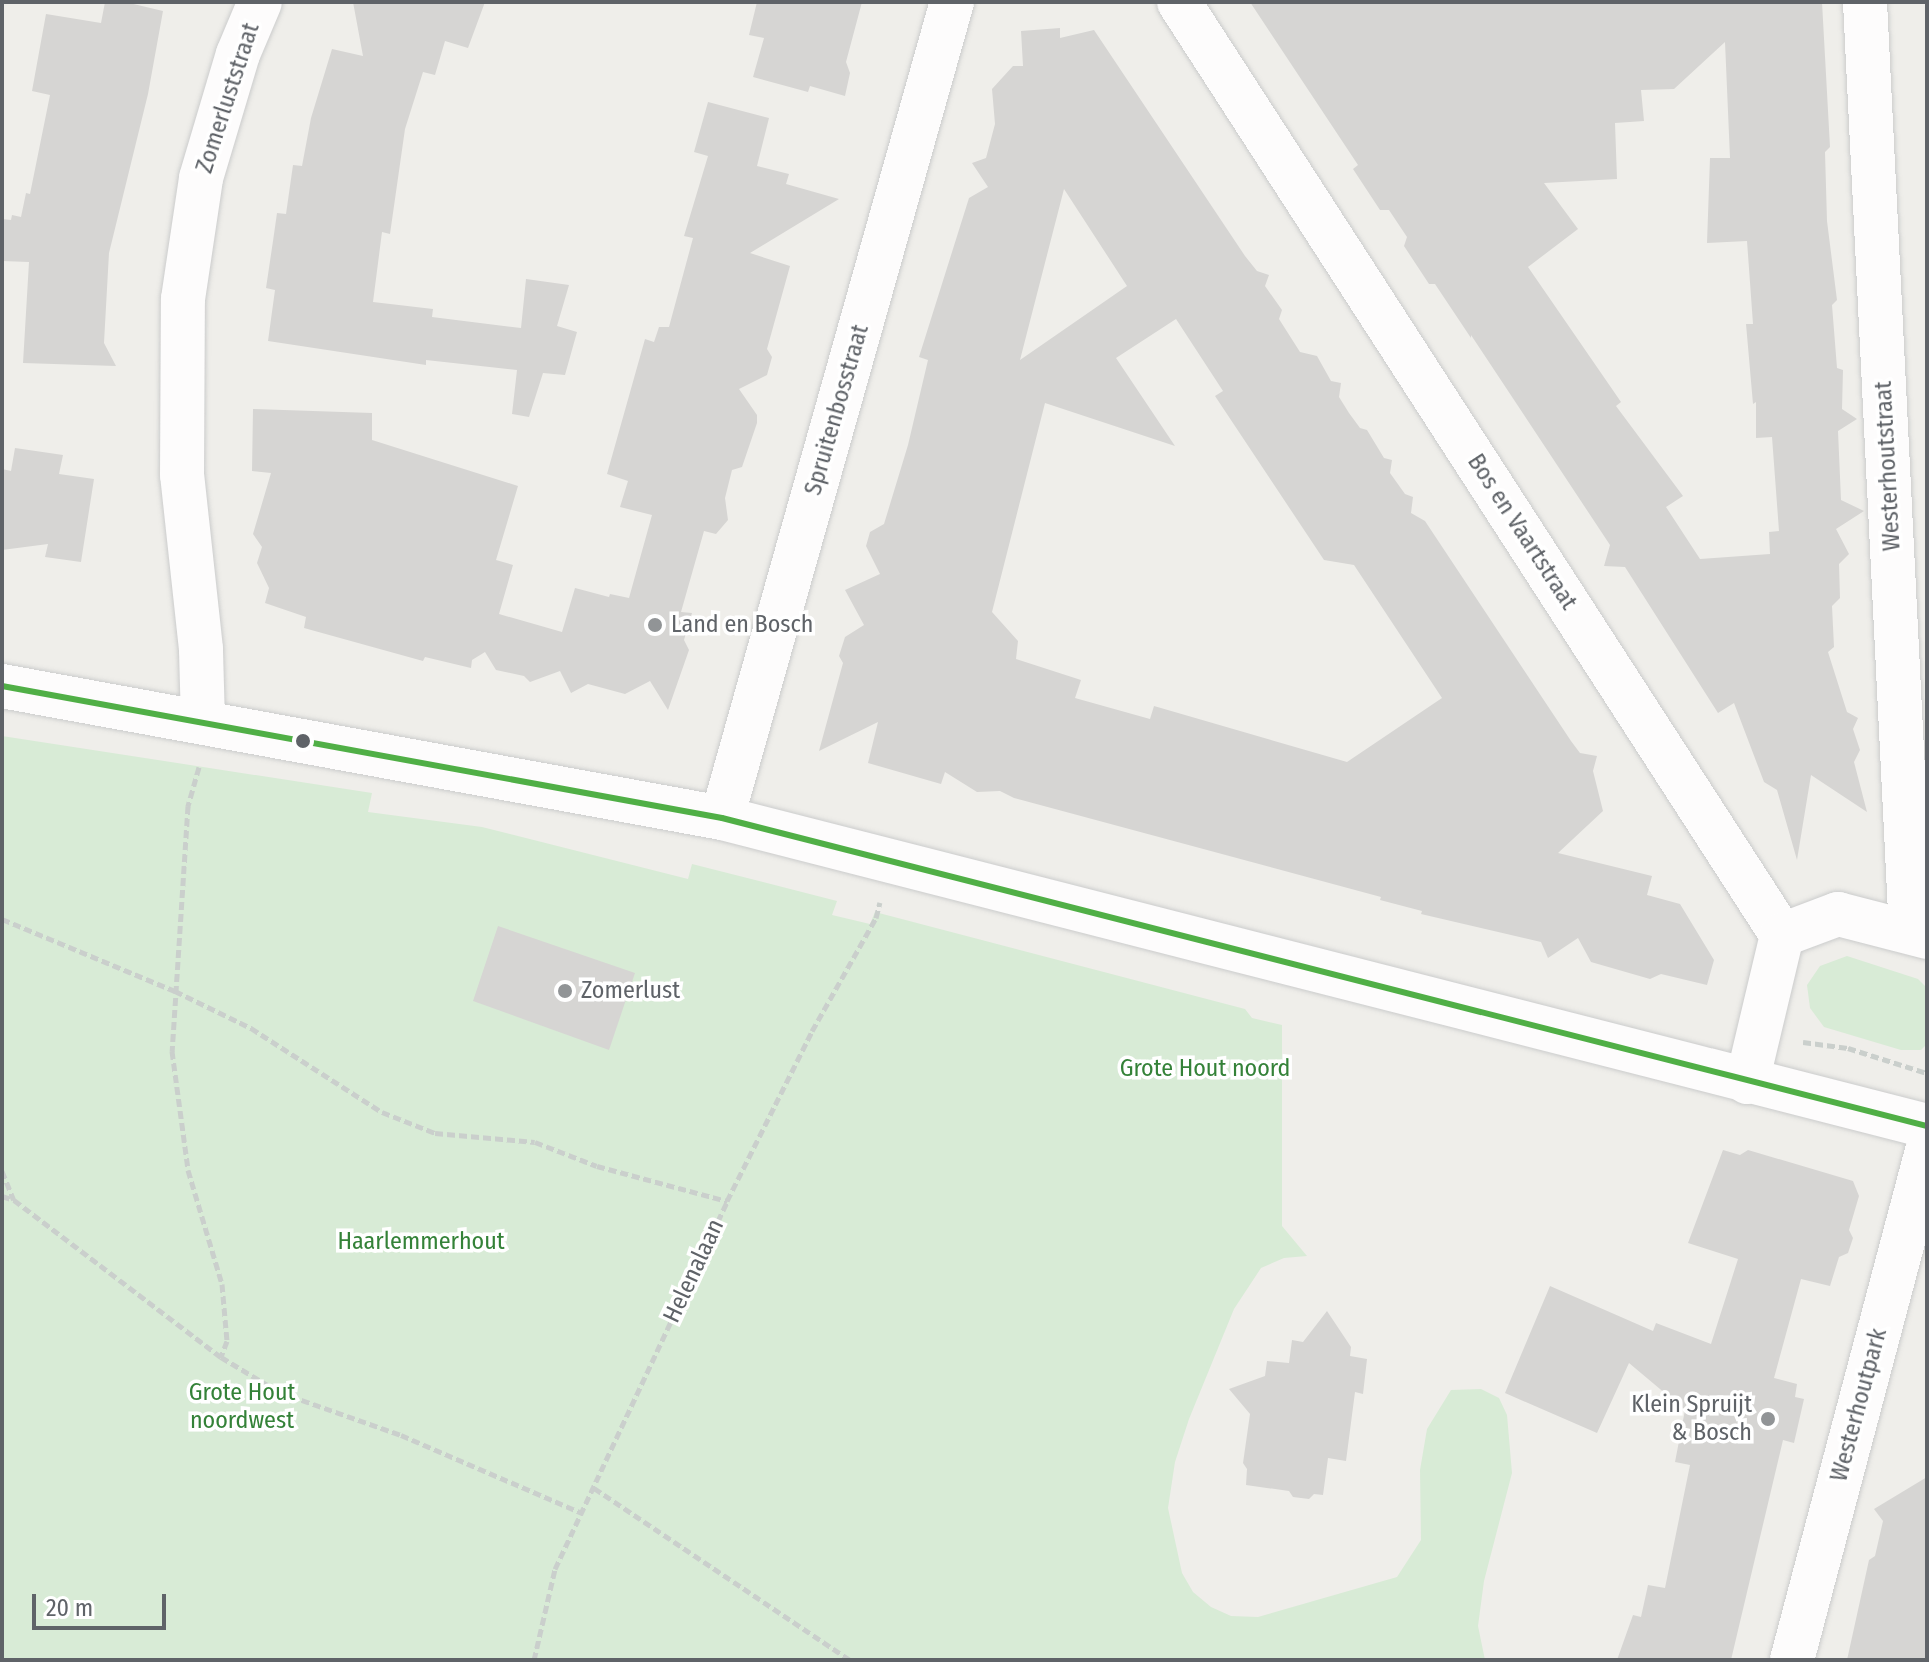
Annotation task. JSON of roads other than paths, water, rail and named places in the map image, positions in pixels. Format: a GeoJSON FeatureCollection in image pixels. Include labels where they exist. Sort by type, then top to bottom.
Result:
{"type":"FeatureCollection","features":[{"type":"Feature","properties":{"kind":"street","name":"Zomerluststraat"},"geometry":{"type":"LineString","coordinates":[[203,737],[201,649],[182,475],[183,299],[201,178],[238,54],[260,2]]}},
{"type":"Feature","properties":{"kind":"street","name":"Spruitenbosstraat"},"geometry":{"type":"LineString","coordinates":[[722,818],[952,2]]}},
{"type":"Feature","properties":{"kind":"street","name":"Bos en Vaartstraat"},"geometry":{"type":"LineString","coordinates":[[1179,2],[1782,935]]}},
{"type":"Feature","properties":{"kind":"street","name":"Westerhoutstraat"},"geometry":{"type":"LineString","coordinates":[[1865,2],[1919,934]]}},
{"type":"Feature","properties":{"kind":"street"},"geometry":{"type":"LineString","coordinates":[[2,686],[203,737],[722,818],[1927,1126]]}},
{"type":"Feature","properties":{"kind":"street"},"geometry":{"type":"LineString","coordinates":[[1747,1082],[1782,935],[1838,914],[1919,934]]}},
{"type":"Feature","properties":{"kind":"street","name":"Westerhoutpark"},"geometry":{"type":"LineString","coordinates":[[1792,1660],[1927,1151]]}},
{"type":"Feature","properties":{"kind":"place","name":"Land en Bosch"},"geometry":{"type":"Point","coordinates":[655,625]}},
{"type":"Feature","properties":{"kind":"place","name":"Zomerlust"},"geometry":{"type":"Point","coordinates":[565,991]}},
{"type":"Feature","properties":{"kind":"place","name":"Klein Spruijt & Bosch"},"geometry":{"type":"Point","coordinates":[1768,1419]}},
{"type":"Feature","properties":{"kind":"park label","name":"Grote Hout noord"},"geometry":{"type":"Point","coordinates":[1205,1069]}},
{"type":"Feature","properties":{"kind":"park label","name":"Haarlemmerhout"},"geometry":{"type":"Point","coordinates":[421,1242]}},
{"type":"Feature","properties":{"kind":"park label","name":"Grote Hout noordwest"},"geometry":{"type":"Point","coordinates":[242,1407]}}]}
